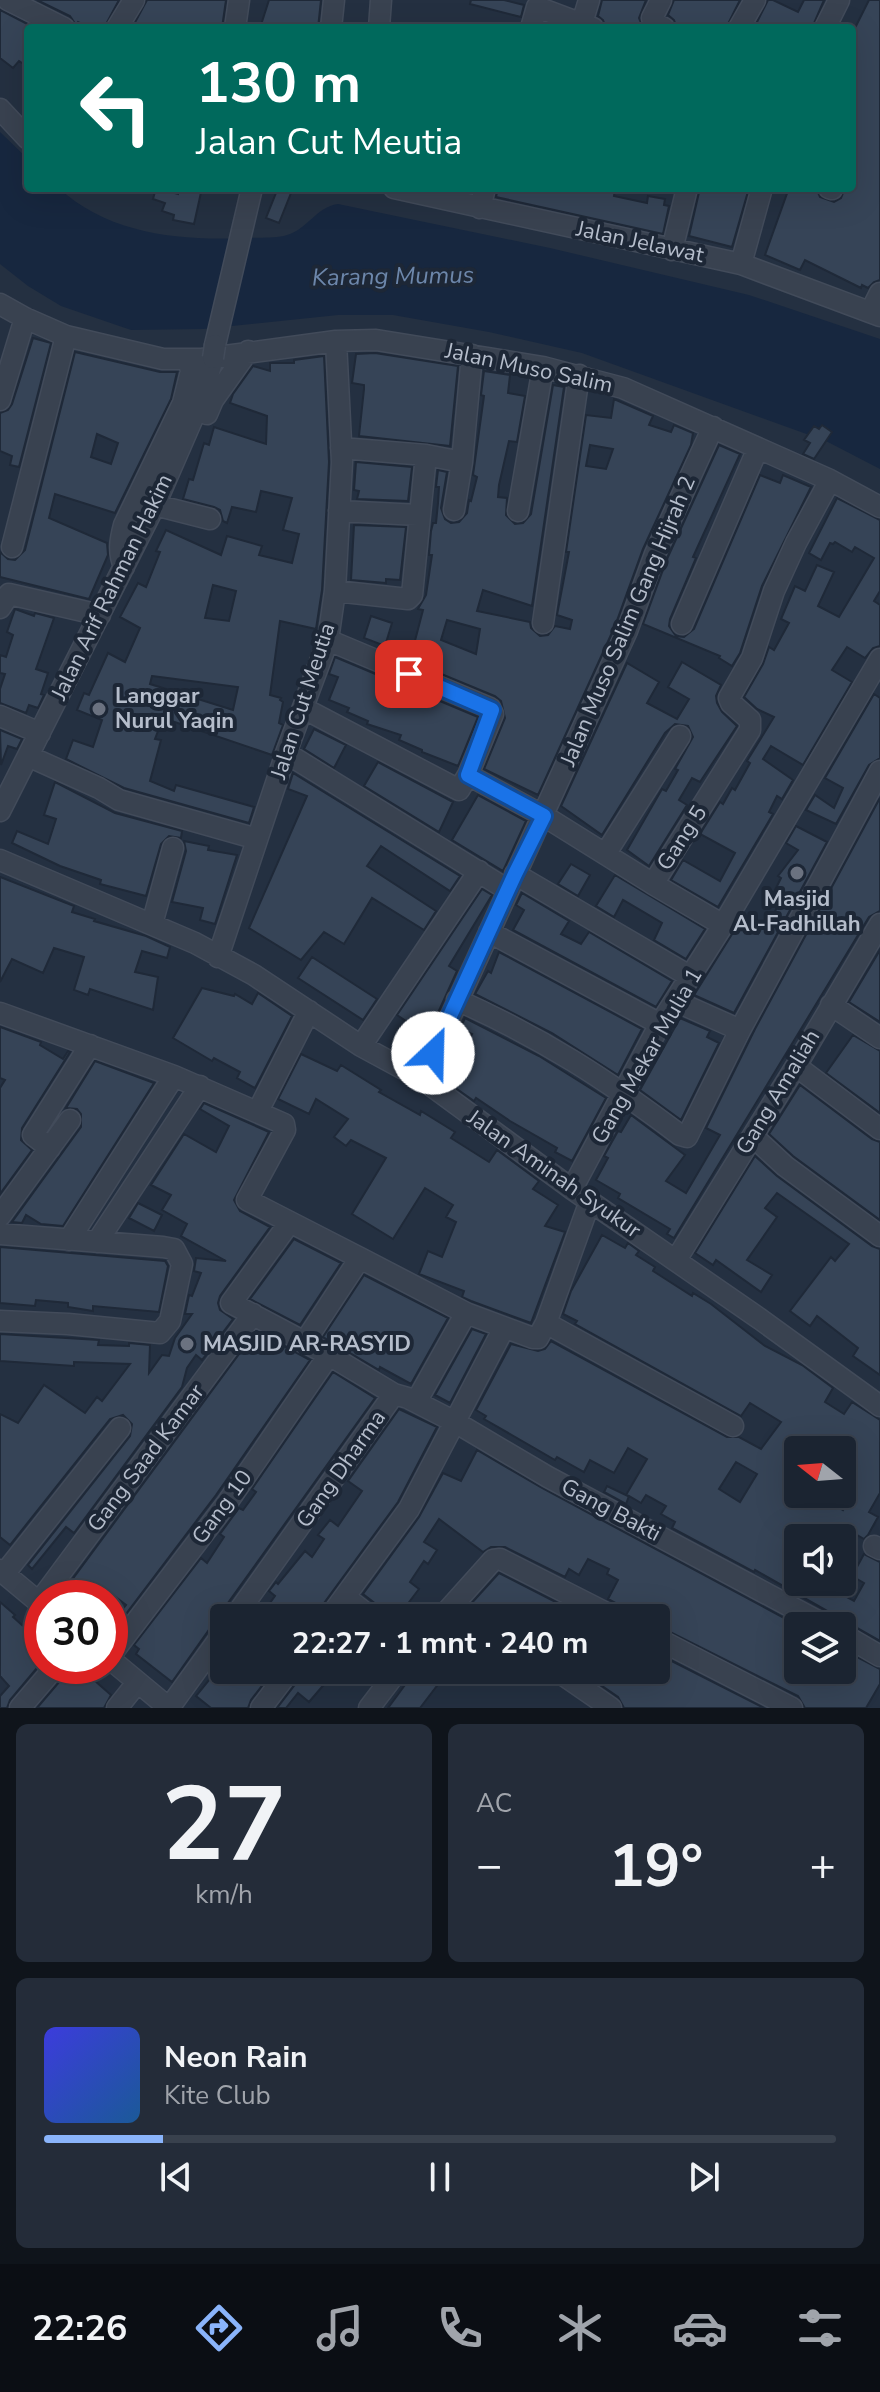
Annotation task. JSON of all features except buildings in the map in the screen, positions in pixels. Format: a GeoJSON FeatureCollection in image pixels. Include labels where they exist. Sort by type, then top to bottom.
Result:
{"type":"FeatureCollection","features":[{"type":"Feature","properties":{"kind":"street"},"geometry":{"type":"LineString","coordinates":[[8,0],[56,24]]}},
{"type":"Feature","properties":{"kind":"street"},"geometry":{"type":"LineString","coordinates":[[119,24],[134,0]]}},
{"type":"Feature","properties":{"kind":"street"},"geometry":{"type":"LineString","coordinates":[[236,24],[239,0]]}},
{"type":"Feature","properties":{"kind":"street"},"geometry":{"type":"LineString","coordinates":[[331,24],[334,0]]}},
{"type":"Feature","properties":{"kind":"street"},"geometry":{"type":"LineString","coordinates":[[379,24],[381,0]]}},
{"type":"Feature","properties":{"kind":"street"},"geometry":{"type":"LineString","coordinates":[[587,24],[589,0]]}},
{"type":"Feature","properties":{"kind":"street"},"geometry":{"type":"LineString","coordinates":[[656,24],[652,18],[661,0]]}},
{"type":"Feature","properties":{"kind":"street"},"geometry":{"type":"LineString","coordinates":[[741,24],[755,0]]}},
{"type":"Feature","properties":{"kind":"street"},"geometry":{"type":"LineString","coordinates":[[827,24],[839,0]]}},
{"type":"Feature","properties":{"kind":"street"},"geometry":{"type":"LineString","coordinates":[[531,24],[533,4],[582,24]]}},
{"type":"Feature","properties":{"kind":"street"},"geometry":{"type":"LineString","coordinates":[[0,109],[24,135]]}},
{"type":"Feature","properties":{"kind":"street","name":"Jalan Arif Rahman Hakim"},"geometry":{"type":"LineString","coordinates":[[0,811],[158,498],[202,397],[204,355],[251,192]]}},
{"type":"Feature","properties":{"kind":"street","name":"Jalan Jelawat"},"geometry":{"type":"LineString","coordinates":[[432,192],[483,198],[672,250],[741,264],[877,307]]}},
{"type":"Feature","properties":{"kind":"street"},"geometry":{"type":"LineString","coordinates":[[672,250],[686,192]]}},
{"type":"Feature","properties":{"kind":"street"},"geometry":{"type":"LineString","coordinates":[[741,264],[761,192]]}},
{"type":"Feature","properties":{"kind":"street","name":"Jalan Muso Salim"},"geometry":{"type":"LineString","coordinates":[[0,304],[66,336],[163,359],[336,341],[376,340],[579,375],[623,388],[713,427],[830,480],[880,507]]}},
{"type":"Feature","properties":{"kind":"street"},"geometry":{"type":"LineString","coordinates":[[0,400],[25,318]]}},
{"type":"Feature","properties":{"kind":"street"},"geometry":{"type":"LineString","coordinates":[[12,547],[66,336]]}},
{"type":"Feature","properties":{"kind":"street","name":"Jalan Cut Meutia"},"geometry":{"type":"LineString","coordinates":[[218,957],[286,753],[328,640],[335,591],[341,448],[336,341]]}},
{"type":"Feature","properties":{"kind":"street"},"geometry":{"type":"LineString","coordinates":[[210,519],[158,498],[174,483],[213,400],[248,351]]}},
{"type":"Feature","properties":{"kind":"street"},"geometry":{"type":"LineString","coordinates":[[124,567],[120,558],[124,525],[183,403],[191,371],[204,355]]}},
{"type":"Feature","properties":{"kind":"street"},"geometry":{"type":"LineString","coordinates":[[454,510],[462,462],[472,355]]}},
{"type":"Feature","properties":{"kind":"street"},"geometry":{"type":"LineString","coordinates":[[518,511],[543,367]]}},
{"type":"Feature","properties":{"kind":"street"},"geometry":{"type":"LineString","coordinates":[[543,623],[579,375]]}},
{"type":"Feature","properties":{"kind":"street","name":"Jalan Muso Salim Gang Hijrah 2"},"geometry":{"type":"LineString","coordinates":[[422,1079],[627,631],[655,554],[713,427]]}},
{"type":"Feature","properties":{"kind":"street"},"geometry":{"type":"LineString","coordinates":[[341,448],[426,455],[462,462]]}},
{"type":"Feature","properties":{"kind":"street"},"geometry":{"type":"LineString","coordinates":[[682,624],[758,448]]}},
{"type":"Feature","properties":{"kind":"street"},"geometry":{"type":"LineString","coordinates":[[335,591],[408,599],[412,595],[426,455]]}},
{"type":"Feature","properties":{"kind":"street","name":"Gang 5"},"geometry":{"type":"LineString","coordinates":[[544,816],[653,884],[750,730],[752,723],[729,698],[752,658],[774,591],[796,543],[830,480]]}},
{"type":"Feature","properties":{"kind":"street"},"geometry":{"type":"LineString","coordinates":[[339,511],[419,515]]}},
{"type":"Feature","properties":{"kind":"street"},"geometry":{"type":"LineString","coordinates":[[0,608],[9,594],[100,615]]}},
{"type":"Feature","properties":{"kind":"street"},"geometry":{"type":"LineString","coordinates":[[303,708],[455,790],[462,789],[493,714],[490,708],[328,640]]}},
{"type":"Feature","properties":{"kind":"street","name":"Gang Mekar Mulia 1"},"geometry":{"type":"LineString","coordinates":[[572,1189],[660,1024],[723,925],[880,659]]}},
{"type":"Feature","properties":{"kind":"street"},"geometry":{"type":"LineString","coordinates":[[0,716],[40,733]]}},
{"type":"Feature","properties":{"kind":"street"},"geometry":{"type":"LineString","coordinates":[[606,853],[680,736]]}},
{"type":"Feature","properties":{"kind":"street"},"geometry":{"type":"LineString","coordinates":[[286,753],[479,871],[511,882],[691,977]]}},
{"type":"Feature","properties":{"kind":"street"},"geometry":{"type":"LineString","coordinates":[[28,756],[119,800],[257,839]]}},
{"type":"Feature","properties":{"kind":"street"},"geometry":{"type":"LineString","coordinates":[[457,1000],[545,1042],[687,1137],[740,1030],[880,771]]}},
{"type":"Feature","properties":{"kind":"street"},"geometry":{"type":"LineString","coordinates":[[468,775],[544,816]]}},
{"type":"Feature","properties":{"kind":"street"},"geometry":{"type":"LineString","coordinates":[[152,924],[173,848]]}},
{"type":"Feature","properties":{"kind":"street","name":"Jalan Aminah Syukur"},"geometry":{"type":"LineString","coordinates":[[0,860],[195,943],[254,975],[361,1046],[422,1079],[880,1406]]}},
{"type":"Feature","properties":{"kind":"street"},"geometry":{"type":"LineString","coordinates":[[361,1046],[479,871]]}},
{"type":"Feature","properties":{"kind":"street"},"geometry":{"type":"LineString","coordinates":[[653,884],[723,925]]}},
{"type":"Feature","properties":{"kind":"street","name":"Gang Amaliah"},"geometry":{"type":"LineString","coordinates":[[676,1260],[831,1005],[873,953],[880,924]]}},
{"type":"Feature","properties":{"kind":"street"},"geometry":{"type":"LineString","coordinates":[[489,932],[660,1024]]}},
{"type":"Feature","properties":{"kind":"street"},"geometry":{"type":"LineString","coordinates":[[675,1001],[740,1030]]}},
{"type":"Feature","properties":{"kind":"street"},"geometry":{"type":"LineString","coordinates":[[831,1005],[880,1038]]}},
{"type":"Feature","properties":{"kind":"street"},"geometry":{"type":"LineString","coordinates":[[258,1111],[309,1011]]}},
{"type":"Feature","properties":{"kind":"street"},"geometry":{"type":"LineString","coordinates":[[0,1013],[200,1086],[284,1124],[285,1128],[247,1200],[466,1313],[504,1328],[536,1338],[546,1323],[590,1201]]}},
{"type":"Feature","properties":{"kind":"street"},"geometry":{"type":"LineString","coordinates":[[50,1148],[33,1135],[90,1045]]}},
{"type":"Feature","properties":{"kind":"street"},"geometry":{"type":"LineString","coordinates":[[796,1066],[880,1129]]}},
{"type":"Feature","properties":{"kind":"street"},"geometry":{"type":"LineString","coordinates":[[69,1240],[174,1076]]}},
{"type":"Feature","properties":{"kind":"street"},"geometry":{"type":"LineString","coordinates":[[97,1242],[200,1086]]}},
{"type":"Feature","properties":{"kind":"street"},"geometry":{"type":"LineString","coordinates":[[0,1216],[70,1120]]}},
{"type":"Feature","properties":{"kind":"street"},"geometry":{"type":"LineString","coordinates":[[758,1141],[785,1166],[880,1236]]}},
{"type":"Feature","properties":{"kind":"street","name":"Gang Dharma"},"geometry":{"type":"LineString","coordinates":[[244,1604],[394,1394],[231,1303],[290,1222]]}},
{"type":"Feature","properties":{"kind":"street"},"geometry":{"type":"LineString","coordinates":[[0,1234],[163,1247],[174,1249],[182,1264],[170,1321],[160,1333],[0,1321]]}},
{"type":"Feature","properties":{"kind":"street"},"geometry":{"type":"LineString","coordinates":[[304,1343],[360,1258]]}},
{"type":"Feature","properties":{"kind":"street"},"geometry":{"type":"LineString","coordinates":[[416,1402],[466,1313]]}},
{"type":"Feature","properties":{"kind":"street","name":"Gang Saad Kamar"},"geometry":{"type":"LineString","coordinates":[[58,1580],[253,1314]]}},
{"type":"Feature","properties":{"kind":"street"},"geometry":{"type":"LineString","coordinates":[[546,1323],[733,1426]]}},
{"type":"Feature","properties":{"kind":"street"},"geometry":{"type":"LineString","coordinates":[[340,1604],[409,1509],[504,1328]]}},
{"type":"Feature","properties":{"kind":"street","name":"Gang 10"},"geometry":{"type":"LineString","coordinates":[[128,1634],[227,1503],[329,1355]]}},
{"type":"Feature","properties":{"kind":"street","name":"Gang Bakti"},"geometry":{"type":"LineString","coordinates":[[394,1394],[455,1422],[548,1477],[801,1612]]}},
{"type":"Feature","properties":{"kind":"street"},"geometry":{"type":"LineString","coordinates":[[24,1591],[2,1572],[120,1428]]}},
{"type":"Feature","properties":{"kind":"street"},"geometry":{"type":"LineString","coordinates":[[454,1604],[493,1560],[510,1563],[589,1604]]}},
{"type":"Feature","properties":{"kind":"street"},"geometry":{"type":"LineString","coordinates":[[345,1597],[354,1604]]}},
{"type":"Feature","properties":{"kind":"street"},"geometry":{"type":"LineString","coordinates":[[856,1642],[880,1656]]}},
{"type":"Feature","properties":{"kind":"street"},"geometry":{"type":"LineString","coordinates":[[670,1645],[792,1708]]}},
{"type":"Feature","properties":{"kind":"street"},"geometry":{"type":"LineString","coordinates":[[128,1675],[169,1708],[210,1651]]}},
{"type":"Feature","properties":{"kind":"street"},"geometry":{"type":"LineString","coordinates":[[117,1708],[137,1683]]}},
{"type":"Feature","properties":{"kind":"street"},"geometry":{"type":"LineString","coordinates":[[20,1708],[41,1684]]}},
{"type":"Feature","properties":{"kind":"street"},"geometry":{"type":"LineString","coordinates":[[261,1708],[279,1684]]}},
{"type":"Feature","properties":{"kind":"street"},"geometry":{"type":"LineString","coordinates":[[369,1708],[387,1684]]}},
{"type":"Feature","properties":{"kind":"street"},"geometry":{"type":"LineString","coordinates":[[576,1684],[611,1708]]}},
{"type":"Feature","properties":{"kind":"water","name":"Karang Mumus"},"geometry":{"type":"Polygon","coordinates":[[[0,132],[24,155],[24,192],[64,192],[100,216],[146,231],[195,238],[277,237],[294,232],[324,209],[338,204],[550,248],[749,295],[880,339],[880,469],[826,441],[582,353],[393,315],[338,315],[203,329],[131,330],[61,306],[0,264],[0,132]]]}},
{"type":"Feature","properties":{"kind":"place","name":"Langgar Nurul Yaqin"},"geometry":{"type":"Point","coordinates":[99,709]}},
{"type":"Feature","properties":{"kind":"place","name":"Masjid Al-Fadhillah"},"geometry":{"type":"Point","coordinates":[797,873]}},
{"type":"Feature","properties":{"kind":"place","name":"MASJID AR-RASYID"},"geometry":{"type":"Point","coordinates":[187,1344]}},
{"type":"Feature","properties":{"kind":"route"},"geometry":{"type":"LineString","coordinates":[[409,674],[492,710],[468,775],[544,816],[433,1053]]}}]}
